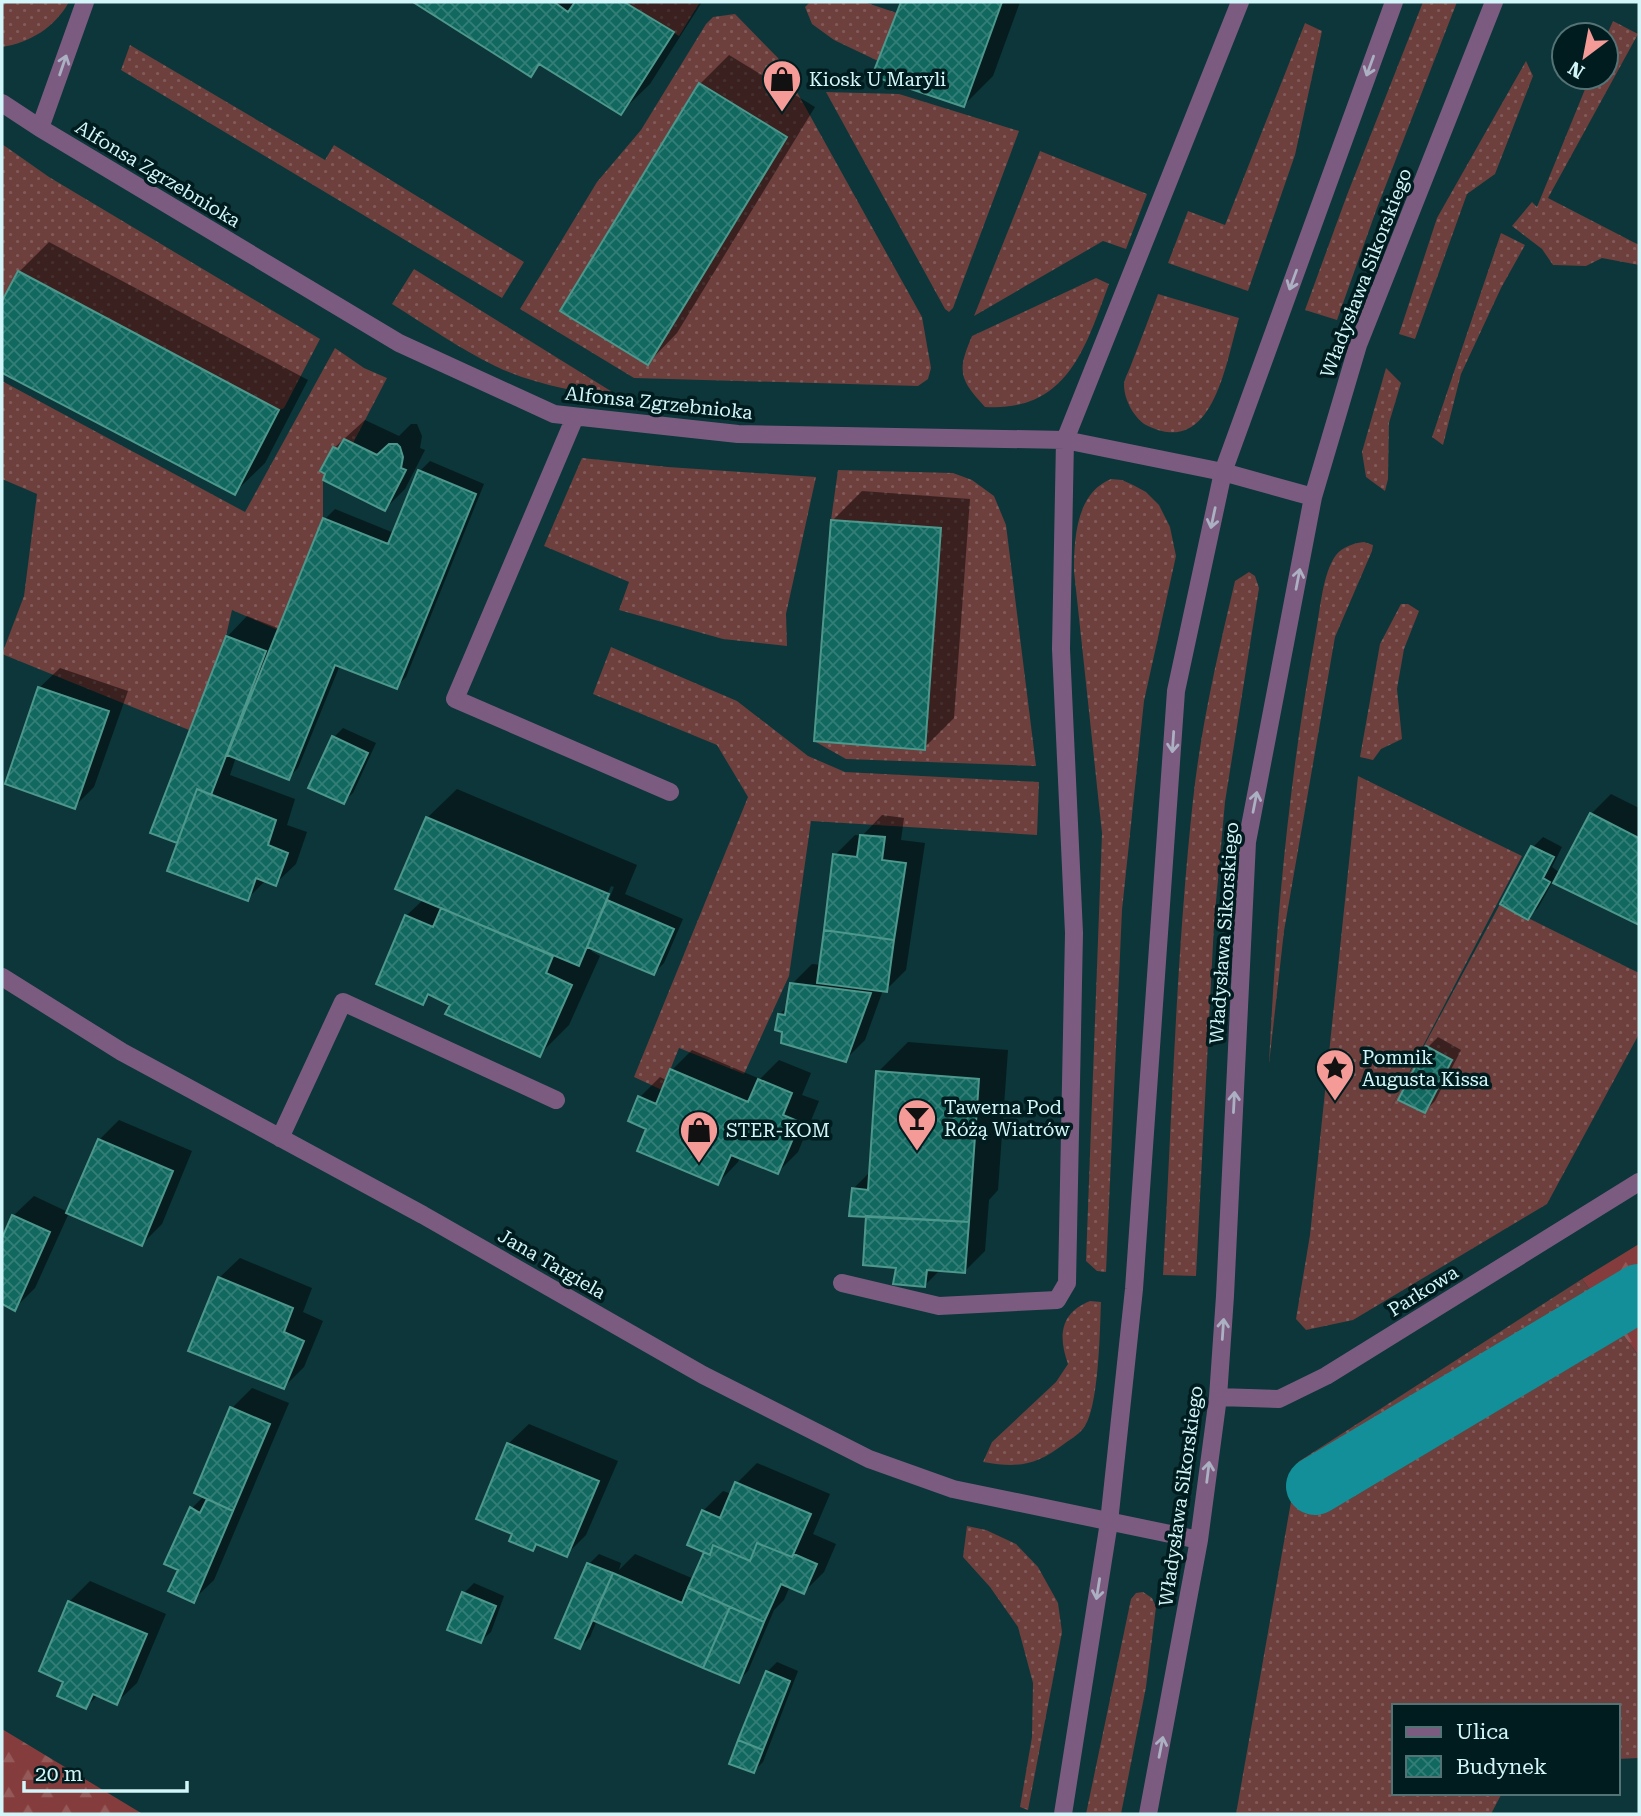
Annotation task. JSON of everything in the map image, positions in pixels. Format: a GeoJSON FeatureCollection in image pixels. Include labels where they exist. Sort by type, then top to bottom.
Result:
{"type":"FeatureCollection","features":[{"type":"Feature","properties":{"kind":"street"},"geometry":{"type":"LineString","coordinates":[[40,128],[85,2]]}},
{"type":"Feature","properties":{"kind":"street"},"geometry":{"type":"LineString","coordinates":[[842,1283],[939,1306],[1057,1300],[1067,1283],[1074,933],[1061,649],[1065,440],[1240,2]]}},
{"type":"Feature","properties":{"kind":"street"},"geometry":{"type":"LineString","coordinates":[[1063,1814],[1109,1522],[1134,1289],[1177,691],[1223,472],[1394,2]]}},
{"type":"Feature","properties":{"kind":"street","name":"Władysława Sikorskiego"},"geometry":{"type":"LineString","coordinates":[[1148,1814],[1199,1540],[1217,1397],[1225,1296],[1247,842],[1313,497],[1358,345],[1494,2]]}},
{"type":"Feature","properties":{"kind":"street","name":"Alfonsa Zgrzebnioka"},"geometry":{"type":"LineString","coordinates":[[2,103],[399,343],[554,414],[738,434],[1065,440],[1223,472],[1313,497]]}},
{"type":"Feature","properties":{"kind":"street"},"geometry":{"type":"LineString","coordinates":[[575,417],[454,699],[670,792]]}},
{"type":"Feature","properties":{"kind":"street","name":"Jana Targiela"},"geometry":{"type":"LineString","coordinates":[[2,977],[122,1052],[423,1214],[721,1384],[869,1459],[953,1489],[1199,1540]]}},
{"type":"Feature","properties":{"kind":"street"},"geometry":{"type":"LineString","coordinates":[[280,1138],[342,1002],[556,1100]]}},
{"type":"Feature","properties":{"kind":"street","name":"Parkowa"},"geometry":{"type":"LineString","coordinates":[[1217,1397],[1279,1399],[1326,1376],[1639,1182]]}},
{"type":"Feature","properties":{"kind":"shaded area"},"geometry":{"type":"Polygon","coordinates":[[[2,2],[69,2],[57,19],[41,32],[22,42],[2,47],[2,2]]]}},
{"type":"Feature","properties":{"kind":"shaded area"},"geometry":{"type":"Polygon","coordinates":[[[624,2],[700,2],[679,36],[624,2]]]}},
{"type":"Feature","properties":{"kind":"shaded area"},"geometry":{"type":"Polygon","coordinates":[[[810,2],[864,2],[897,13],[878,61],[834,40],[812,24],[805,7],[810,2]]]}},
{"type":"Feature","properties":{"kind":"shaded area"},"geometry":{"type":"Polygon","coordinates":[[[1423,2],[1457,2],[1377,208],[1337,320],[1305,310],[1347,195],[1423,2]]]}},
{"type":"Feature","properties":{"kind":"shaded area"},"geometry":{"type":"Polygon","coordinates":[[[735,14],[778,58],[922,317],[931,368],[928,379],[918,386],[634,378],[520,309],[597,182],[641,130],[706,24],[713,17],[735,14]],[[698,83],[560,311],[648,365],[787,137],[698,83]]]}},
{"type":"Feature","properties":{"kind":"shaded area"},"geometry":{"type":"Polygon","coordinates":[[[1305,23],[1322,31],[1295,155],[1248,291],[1168,263],[1188,211],[1225,225],[1305,23]]]}},
{"type":"Feature","properties":{"kind":"shaded area"},"geometry":{"type":"Polygon","coordinates":[[[1620,25],[1638,34],[1620,67],[1620,25]]]}},
{"type":"Feature","properties":{"kind":"shaded area"},"geometry":{"type":"Polygon","coordinates":[[[130,45],[325,160],[334,145],[524,262],[502,298],[121,70],[130,45]]]}},
{"type":"Feature","properties":{"kind":"shaded area"},"geometry":{"type":"Polygon","coordinates":[[[1526,61],[1533,76],[1495,174],[1467,194],[1415,339],[1399,334],[1437,218],[1526,61]]]}},
{"type":"Feature","properties":{"kind":"shaded area"},"geometry":{"type":"Polygon","coordinates":[[[1584,91],[1607,91],[1548,198],[1639,245],[1639,265],[1602,258],[1586,266],[1553,265],[1542,249],[1512,226],[1532,202],[1537,207],[1584,91]]]}},
{"type":"Feature","properties":{"kind":"shaded area"},"geometry":{"type":"Polygon","coordinates":[[[826,92],[899,94],[1019,131],[953,308],[949,312],[945,309],[826,92]]]}},
{"type":"Feature","properties":{"kind":"shaded area"},"geometry":{"type":"Polygon","coordinates":[[[2,144],[49,177],[320,339],[284,408],[279,410],[18,271],[2,301],[2,144]]]}},
{"type":"Feature","properties":{"kind":"shaded area"},"geometry":{"type":"Polygon","coordinates":[[[1040,151],[1147,194],[1126,249],[1103,241],[974,316],[1040,151]]]}},
{"type":"Feature","properties":{"kind":"shaded area"},"geometry":{"type":"Polygon","coordinates":[[[1501,233],[1525,245],[1501,288],[1461,374],[1443,445],[1432,437],[1501,233]]]}},
{"type":"Feature","properties":{"kind":"shaded area"},"geometry":{"type":"Polygon","coordinates":[[[414,269],[622,398],[573,390],[526,378],[495,366],[443,336],[392,304],[414,269]]]}},
{"type":"Feature","properties":{"kind":"shaded area"},"geometry":{"type":"Polygon","coordinates":[[[1096,278],[1109,284],[1081,353],[1069,372],[1054,387],[1036,399],[1013,406],[985,407],[970,389],[963,374],[964,358],[972,336],[1096,278]]]}},
{"type":"Feature","properties":{"kind":"shaded area"},"geometry":{"type":"Polygon","coordinates":[[[1158,294],[1239,318],[1229,358],[1213,400],[1202,417],[1188,429],[1170,432],[1143,423],[1131,409],[1124,391],[1126,378],[1158,294]]]}},
{"type":"Feature","properties":{"kind":"shaded area"},"geometry":{"type":"Polygon","coordinates":[[[335,348],[364,368],[387,378],[353,443],[344,439],[338,449],[333,447],[321,470],[325,474],[323,518],[278,630],[232,610],[226,636],[189,730],[2,654],[24,596],[37,494],[2,479],[2,381],[245,512],[335,348]]]}},
{"type":"Feature","properties":{"kind":"shaded area"},"geometry":{"type":"Polygon","coordinates":[[[1386,368],[1401,383],[1389,423],[1388,479],[1385,491],[1366,477],[1362,452],[1386,368]]]}},
{"type":"Feature","properties":{"kind":"shaded area"},"geometry":{"type":"Polygon","coordinates":[[[582,458],[816,477],[786,614],[787,646],[723,639],[619,610],[629,582],[544,546],[582,458]]]}},
{"type":"Feature","properties":{"kind":"shaded area"},"geometry":{"type":"Polygon","coordinates":[[[838,470],[953,473],[972,480],[994,496],[1006,525],[1036,766],[846,759],[814,741],[925,749],[941,528],[831,520],[838,470]]]}},
{"type":"Feature","properties":{"kind":"shaded area"},"geometry":{"type":"Polygon","coordinates":[[[1111,479],[1122,480],[1146,492],[1159,505],[1170,527],[1176,556],[1144,701],[1122,910],[1106,1272],[1097,1271],[1086,1261],[1102,833],[1074,571],[1079,518],[1090,495],[1111,479]]]}},
{"type":"Feature","properties":{"kind":"shaded area"},"geometry":{"type":"Polygon","coordinates":[[[1364,542],[1373,545],[1372,551],[1335,637],[1284,931],[1269,1064],[1275,957],[1291,796],[1322,594],[1336,555],[1348,546],[1364,542]]]}},
{"type":"Feature","properties":{"kind":"shaded area"},"geometry":{"type":"Polygon","coordinates":[[[1249,572],[1255,576],[1259,588],[1225,802],[1214,924],[1196,1276],[1163,1275],[1178,978],[1196,772],[1216,662],[1235,581],[1249,572]]]}},
{"type":"Feature","properties":{"kind":"shaded area"},"geometry":{"type":"Polygon","coordinates":[[[1401,604],[1408,604],[1419,611],[1404,649],[1397,689],[1402,739],[1381,749],[1373,760],[1360,757],[1380,644],[1401,604]]]}},
{"type":"Feature","properties":{"kind":"shaded area"},"geometry":{"type":"Polygon","coordinates":[[[611,647],[737,701],[808,756],[845,772],[1039,782],[1037,835],[811,821],[789,976],[744,1074],[679,1048],[662,1090],[634,1077],[748,797],[717,745],[593,694],[611,647]]]}},
{"type":"Feature","properties":{"kind":"shaded area"},"geometry":{"type":"Polygon","coordinates":[[[1358,776],[1522,856],[1387,1115],[1500,904],[1639,973],[1639,1034],[1547,1204],[1353,1320],[1306,1330],[1296,1319],[1310,1235],[1358,776]]]}},
{"type":"Feature","properties":{"kind":"shaded area"},"geometry":{"type":"Polygon","coordinates":[[[1582,1279],[1639,1356],[1639,1758],[1620,1759],[1620,1704],[1392,1704],[1392,1795],[1501,1795],[1491,1814],[1236,1814],[1298,1462],[1582,1279]]]}},
{"type":"Feature","properties":{"kind":"shaded area"},"geometry":{"type":"Polygon","coordinates":[[[1090,1301],[1101,1302],[1100,1330],[1096,1385],[1090,1416],[1085,1426],[1076,1436],[1035,1461],[1016,1465],[983,1462],[992,1442],[1056,1382],[1068,1364],[1063,1344],[1064,1327],[1072,1312],[1090,1301]]]}},
{"type":"Feature","properties":{"kind":"shaded area"},"geometry":{"type":"Polygon","coordinates":[[[967,1526],[986,1530],[1016,1544],[1038,1567],[1058,1603],[1062,1632],[1028,1810],[1020,1807],[1032,1737],[1033,1683],[1018,1627],[990,1587],[963,1557],[967,1526]]]}},
{"type":"Feature","properties":{"kind":"shaded area"},"geometry":{"type":"Polygon","coordinates":[[[1143,1592],[1152,1598],[1156,1607],[1146,1687],[1121,1814],[1086,1814],[1131,1599],[1136,1593],[1143,1592]]]}},
{"type":"Feature","properties":{"kind":"green space"},"geometry":{"type":"Polygon","coordinates":[[[1639,1244],[1639,1356],[1582,1279],[1639,1244]]]}},
{"type":"Feature","properties":{"kind":"green space"},"geometry":{"type":"Polygon","coordinates":[[[2,1729],[141,1813],[141,1814],[2,1814],[2,1729]]]}},
{"type":"Feature","properties":{"kind":"building"},"geometry":{"type":"Polygon","coordinates":[[[413,2],[554,2],[568,12],[575,2],[624,2],[674,32],[621,115],[539,64],[531,77],[413,2]]]}},
{"type":"Feature","properties":{"kind":"building"},"geometry":{"type":"Polygon","coordinates":[[[901,2],[1002,2],[964,107],[872,76],[901,2]]]}},
{"type":"Feature","properties":{"kind":"building"},"geometry":{"type":"Polygon","coordinates":[[[699,83],[787,137],[648,365],[560,311],[699,83]]]}},
{"type":"Feature","properties":{"kind":"building"},"geometry":{"type":"Polygon","coordinates":[[[18,271],[279,410],[235,495],[2,373],[2,301],[18,271]]]}},
{"type":"Feature","properties":{"kind":"building"},"geometry":{"type":"Polygon","coordinates":[[[344,439],[377,455],[389,444],[397,444],[400,447],[403,457],[401,468],[406,470],[385,511],[323,480],[325,474],[320,471],[333,447],[338,449],[344,439]]]}},
{"type":"Feature","properties":{"kind":"building"},"geometry":{"type":"Polygon","coordinates":[[[418,470],[476,494],[397,689],[335,665],[289,780],[227,755],[323,518],[388,544],[418,470]]]}},
{"type":"Feature","properties":{"kind":"building"},"geometry":{"type":"Polygon","coordinates":[[[831,520],[941,528],[925,750],[814,741],[831,520]]]}},
{"type":"Feature","properties":{"kind":"building"},"geometry":{"type":"Polygon","coordinates":[[[226,636],[266,651],[211,795],[197,789],[177,843],[150,833],[226,636]]]}},
{"type":"Feature","properties":{"kind":"building"},"geometry":{"type":"Polygon","coordinates":[[[38,687],[109,711],[75,809],[5,784],[38,687]]]}},
{"type":"Feature","properties":{"kind":"building"},"geometry":{"type":"Polygon","coordinates":[[[332,736],[368,753],[344,804],[308,788],[332,736]]]}},
{"type":"Feature","properties":{"kind":"building"},"geometry":{"type":"Polygon","coordinates":[[[197,789],[276,820],[268,845],[288,853],[276,886],[256,878],[248,901],[167,871],[197,789]]]}},
{"type":"Feature","properties":{"kind":"building"},"geometry":{"type":"Polygon","coordinates":[[[1590,813],[1639,838],[1639,925],[1553,883],[1590,813]]]}},
{"type":"Feature","properties":{"kind":"building"},"geometry":{"type":"Polygon","coordinates":[[[426,817],[609,894],[579,966],[395,889],[426,817]]]}},
{"type":"Feature","properties":{"kind":"building"},"geometry":{"type":"Polygon","coordinates":[[[860,835],[885,837],[882,860],[906,863],[894,940],[824,930],[833,854],[857,857],[860,835]]]}},
{"type":"Feature","properties":{"kind":"building"},"geometry":{"type":"Polygon","coordinates":[[[1531,846],[1554,857],[1543,878],[1550,882],[1528,920],[1500,904],[1531,846]]]}},
{"type":"Feature","properties":{"kind":"building"},"geometry":{"type":"Polygon","coordinates":[[[607,900],[674,929],[654,975],[587,947],[607,900]]]}},
{"type":"Feature","properties":{"kind":"building"},"geometry":{"type":"Polygon","coordinates":[[[441,908],[553,956],[546,973],[572,985],[540,1057],[445,1014],[450,1005],[428,994],[423,1005],[376,984],[405,915],[433,927],[441,908]]]}},
{"type":"Feature","properties":{"kind":"building"},"geometry":{"type":"Polygon","coordinates":[[[824,930],[894,940],[887,992],[817,983],[824,930]]]}},
{"type":"Feature","properties":{"kind":"building"},"geometry":{"type":"Polygon","coordinates":[[[790,983],[871,993],[846,1062],[781,1043],[782,1032],[775,1030],[778,1014],[785,1015],[790,983]]]}},
{"type":"Feature","properties":{"kind":"building"},"geometry":{"type":"Polygon","coordinates":[[[1426,1046],[1452,1060],[1425,1113],[1398,1100],[1426,1046]]]}},
{"type":"Feature","properties":{"kind":"building"},"geometry":{"type":"Polygon","coordinates":[[[670,1069],[748,1102],[758,1079],[792,1093],[783,1115],[800,1122],[778,1174],[731,1155],[718,1185],[637,1151],[646,1129],[628,1121],[638,1096],[656,1104],[670,1069]]]}},
{"type":"Feature","properties":{"kind":"building"},"geometry":{"type":"Polygon","coordinates":[[[876,1071],[979,1079],[969,1222],[849,1216],[852,1188],[868,1190],[876,1071]]]}},
{"type":"Feature","properties":{"kind":"building"},"geometry":{"type":"Polygon","coordinates":[[[98,1139],[173,1171],[142,1246],[66,1213],[98,1139]]]}},
{"type":"Feature","properties":{"kind":"building"},"geometry":{"type":"Polygon","coordinates":[[[12,1215],[50,1232],[15,1311],[2,1304],[2,1238],[12,1215]]]}},
{"type":"Feature","properties":{"kind":"building"},"geometry":{"type":"Polygon","coordinates":[[[866,1216],[969,1222],[965,1273],[927,1270],[925,1287],[893,1284],[896,1268],[863,1265],[866,1216]]]}},
{"type":"Feature","properties":{"kind":"building"},"geometry":{"type":"Polygon","coordinates":[[[218,1277],[293,1308],[284,1332],[304,1341],[284,1389],[188,1351],[218,1277]]]}},
{"type":"Feature","properties":{"kind":"building"},"geometry":{"type":"Polygon","coordinates":[[[230,1407],[270,1424],[233,1511],[194,1493],[230,1407]]]}},
{"type":"Feature","properties":{"kind":"building"},"geometry":{"type":"Polygon","coordinates":[[[507,1443],[599,1481],[567,1557],[536,1544],[533,1551],[509,1541],[512,1534],[476,1519],[507,1443]]]}},
{"type":"Feature","properties":{"kind":"building"},"geometry":{"type":"Polygon","coordinates":[[[735,1482],[811,1514],[792,1557],[757,1543],[750,1561],[713,1545],[710,1555],[687,1545],[702,1510],[720,1518],[735,1482]]]}},
{"type":"Feature","properties":{"kind":"building"},"geometry":{"type":"Polygon","coordinates":[[[207,1499],[233,1511],[194,1603],[168,1591],[178,1570],[164,1564],[190,1507],[200,1513],[207,1499]]]}},
{"type":"Feature","properties":{"kind":"building"},"geometry":{"type":"Polygon","coordinates":[[[757,1543],[817,1564],[804,1594],[781,1584],[764,1622],[688,1588],[704,1552],[710,1555],[713,1545],[750,1561],[757,1543]]]}},
{"type":"Feature","properties":{"kind":"building"},"geometry":{"type":"Polygon","coordinates":[[[587,1563],[613,1573],[580,1649],[555,1638],[587,1563]]]}},
{"type":"Feature","properties":{"kind":"building"},"geometry":{"type":"Polygon","coordinates":[[[613,1573],[682,1603],[688,1588],[730,1607],[703,1668],[592,1620],[613,1573]]]}},
{"type":"Feature","properties":{"kind":"building"},"geometry":{"type":"Polygon","coordinates":[[[462,1592],[496,1606],[481,1643],[447,1630],[462,1592]]]}},
{"type":"Feature","properties":{"kind":"building"},"geometry":{"type":"Polygon","coordinates":[[[68,1601],[147,1634],[117,1705],[93,1694],[86,1709],[57,1696],[63,1682],[39,1671],[68,1601]]]}},
{"type":"Feature","properties":{"kind":"building"},"geometry":{"type":"Polygon","coordinates":[[[730,1607],[764,1622],[739,1683],[703,1668],[730,1607]]]}},
{"type":"Feature","properties":{"kind":"building"},"geometry":{"type":"Polygon","coordinates":[[[766,1671],[790,1681],[763,1750],[738,1740],[766,1671]]]}},
{"type":"Feature","properties":{"kind":"building"},"geometry":{"type":"Polygon","coordinates":[[[738,1740],[763,1750],[754,1773],[729,1764],[738,1740]]]}},
{"type":"Feature","properties":{"kind":"waterway"},"geometry":{"type":"LineString","coordinates":[[1315,1486],[1639,1293]]}},
{"type":"Feature","properties":{"kind":"place","name":"Kiosk U Maryli"},"geometry":{"type":"Point","coordinates":[782,113]}},
{"type":"Feature","properties":{"kind":"place","name":"Pomnik Augusta Kissa"},"geometry":{"type":"Point","coordinates":[1335,1102]}},
{"type":"Feature","properties":{"kind":"place","name":"Tawerna Pod Różą Wiatrów"},"geometry":{"type":"Point","coordinates":[917,1152]}},
{"type":"Feature","properties":{"kind":"place","name":"STER-KOM"},"geometry":{"type":"Point","coordinates":[699,1164]}}]}
